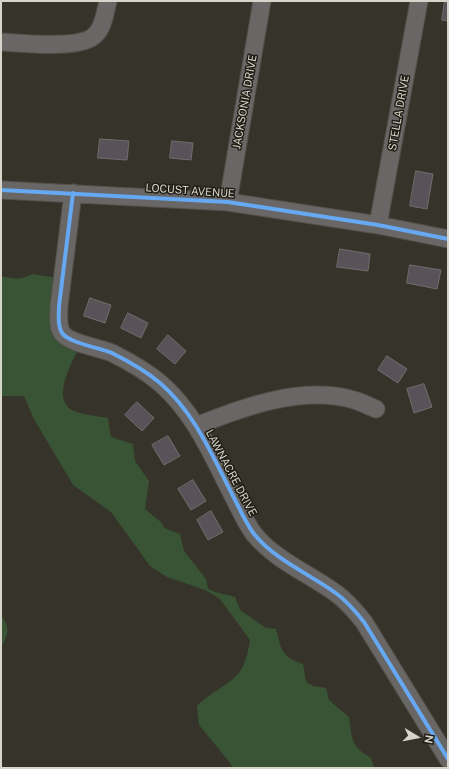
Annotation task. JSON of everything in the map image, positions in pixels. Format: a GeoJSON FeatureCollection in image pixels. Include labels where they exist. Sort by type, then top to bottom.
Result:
{"type":"FeatureCollection","features":[{"type":"Feature","properties":{"kind":"street"},"geometry":{"type":"LineString","coordinates":[[1,42],[71,44],[83,42],[95,36],[102,26],[108,1]]}},
{"type":"Feature","properties":{"kind":"street","name":"JACKSONIA DRIVE"},"geometry":{"type":"LineString","coordinates":[[228,202],[262,1]]}},
{"type":"Feature","properties":{"kind":"street","name":"STELLA DRIVE"},"geometry":{"type":"LineString","coordinates":[[378,226],[419,1]]}},
{"type":"Feature","properties":{"kind":"street","name":"LOCUST AVENUE"},"geometry":{"type":"LineString","coordinates":[[1,190],[228,202],[448,238]]}},
{"type":"Feature","properties":{"kind":"street","name":"LAWNACRE DRIVE"},"geometry":{"type":"LineString","coordinates":[[73,193],[59,306],[58,321],[61,331],[68,338],[111,353],[138,368],[160,383],[181,406],[196,426],[254,533],[272,551],[350,604],[364,622],[448,759]]}},
{"type":"Feature","properties":{"kind":"street"},"geometry":{"type":"LineString","coordinates":[[196,426],[263,402],[286,398],[336,397],[354,400],[376,409]]}},
{"type":"Feature","properties":{"kind":"green space"},"geometry":{"type":"Polygon","coordinates":[[[32,274],[59,278],[57,312],[80,346],[72,361],[65,380],[63,390],[67,406],[74,411],[108,418],[111,437],[133,444],[135,461],[149,481],[145,509],[162,523],[164,528],[180,534],[184,551],[206,579],[208,589],[235,597],[240,610],[266,628],[276,629],[279,642],[286,655],[303,664],[306,682],[313,686],[326,688],[329,700],[349,717],[354,742],[364,754],[371,758],[374,768],[232,768],[231,764],[199,725],[197,706],[239,673],[245,661],[250,640],[220,599],[205,590],[167,577],[150,566],[111,512],[73,485],[34,419],[24,396],[1,396],[1,276],[17,278],[32,274]]]}},
{"type":"Feature","properties":{"kind":"green space"},"geometry":{"type":"Polygon","coordinates":[[[1,614],[6,623],[7,634],[1,647],[1,614]]]}},
{"type":"Feature","properties":{"kind":"building"},"geometry":{"type":"Polygon","coordinates":[[[445,1],[448,1],[448,21],[442,20],[445,1]]]}},
{"type":"Feature","properties":{"kind":"building"},"geometry":{"type":"Polygon","coordinates":[[[100,139],[129,141],[127,160],[98,158],[100,139]]]}},
{"type":"Feature","properties":{"kind":"building"},"geometry":{"type":"Polygon","coordinates":[[[172,141],[193,143],[191,160],[170,158],[172,141]]]}},
{"type":"Feature","properties":{"kind":"building"},"geometry":{"type":"Polygon","coordinates":[[[416,171],[433,174],[427,209],[410,206],[416,171]]]}},
{"type":"Feature","properties":{"kind":"building"},"geometry":{"type":"Polygon","coordinates":[[[340,249],[370,254],[368,271],[337,267],[340,249]]]}},
{"type":"Feature","properties":{"kind":"building"},"geometry":{"type":"Polygon","coordinates":[[[410,265],[441,270],[437,289],[407,283],[410,265]]]}},
{"type":"Feature","properties":{"kind":"building"},"geometry":{"type":"Polygon","coordinates":[[[90,298],[111,305],[105,323],[84,316],[90,298]]]}},
{"type":"Feature","properties":{"kind":"building"},"geometry":{"type":"Polygon","coordinates":[[[128,313],[148,323],[141,338],[121,328],[128,313]]]}},
{"type":"Feature","properties":{"kind":"building"},"geometry":{"type":"Polygon","coordinates":[[[168,335],[186,351],[175,364],[157,349],[168,335]]]}},
{"type":"Feature","properties":{"kind":"building"},"geometry":{"type":"Polygon","coordinates":[[[387,356],[407,369],[398,383],[378,370],[387,356]]]}},
{"type":"Feature","properties":{"kind":"building"},"geometry":{"type":"Polygon","coordinates":[[[424,384],[432,407],[414,413],[407,389],[424,384]]]}},
{"type":"Feature","properties":{"kind":"building"},"geometry":{"type":"Polygon","coordinates":[[[137,402],[154,418],[142,431],[125,415],[137,402]]]}},
{"type":"Feature","properties":{"kind":"building"},"geometry":{"type":"Polygon","coordinates":[[[168,436],[180,456],[164,465],[152,445],[168,436]]]}},
{"type":"Feature","properties":{"kind":"building"},"geometry":{"type":"Polygon","coordinates":[[[193,480],[206,501],[191,510],[178,489],[193,480]]]}},
{"type":"Feature","properties":{"kind":"building"},"geometry":{"type":"Polygon","coordinates":[[[211,511],[223,532],[208,540],[197,520],[211,511]]]}},
{"type":"Feature","properties":{"kind":"cycle path"},"geometry":{"type":"LineString","coordinates":[[1,190],[228,202],[378,225],[448,239]]}},
{"type":"Feature","properties":{"kind":"cycle path"},"geometry":{"type":"LineString","coordinates":[[73,193],[59,306],[60,330],[71,340],[112,353],[131,363],[155,379],[172,394],[183,407],[201,435],[254,534],[272,552],[337,594],[355,611],[364,622],[448,759]]}}]}
